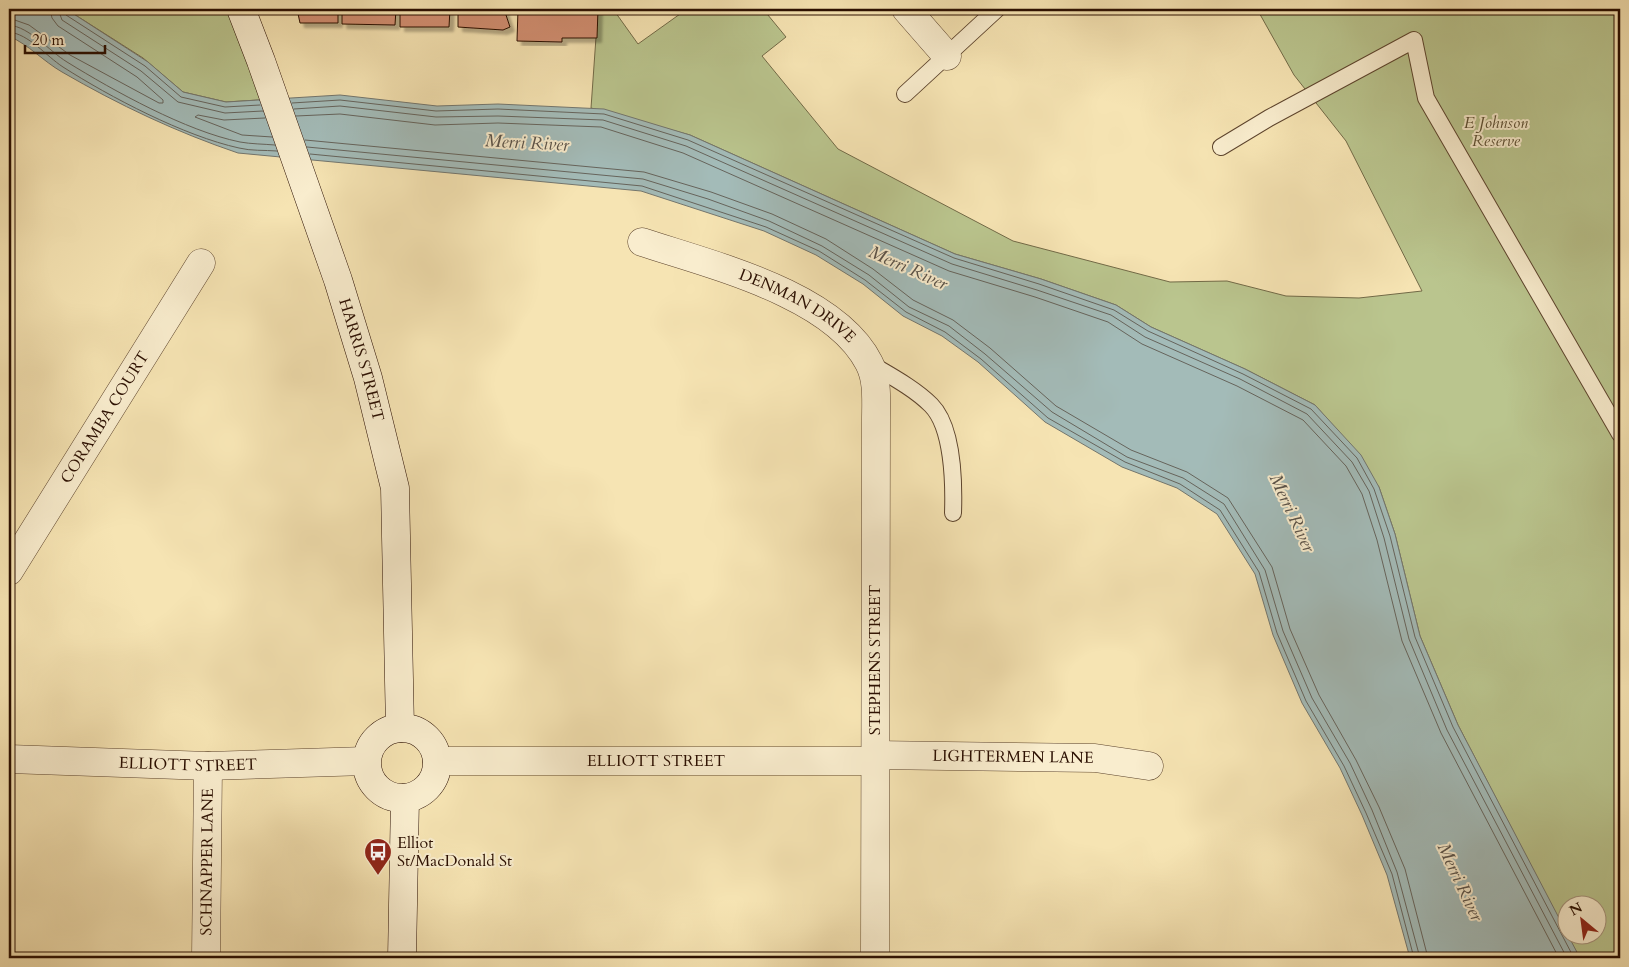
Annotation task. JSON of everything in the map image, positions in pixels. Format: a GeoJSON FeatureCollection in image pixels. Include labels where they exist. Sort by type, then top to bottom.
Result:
{"type":"FeatureCollection","features":[{"type":"Feature","properties":{"kind":"street","name":"HARRIS STREET"},"geometry":{"type":"LineString","coordinates":[[241,9],[308,194],[368,378],[395,488],[400,728]]}},
{"type":"Feature","properties":{"kind":"street"},"geometry":{"type":"LineString","coordinates":[[906,9],[947,56]]}},
{"type":"Feature","properties":{"kind":"street","name":"DENMAN DRIVE"},"geometry":{"type":"LineString","coordinates":[[642,242],[765,283],[792,297],[833,322],[856,345],[869,363]]}},
{"type":"Feature","properties":{"kind":"street","name":"CORAMBA COURT"},"geometry":{"type":"LineString","coordinates":[[9,571],[201,263]]}},
{"type":"Feature","properties":{"kind":"street","name":"STEPHENS STREET"},"geometry":{"type":"LineString","coordinates":[[869,363],[876,387],[874,958]]}},
{"type":"Feature","properties":{"kind":"street"},"geometry":{"type":"LineString","coordinates":[[400,728],[410,730],[429,740],[437,760],[432,782],[415,796],[405,798],[392,797],[382,792],[373,784],[368,773],[366,761],[374,742],[390,730],[400,728]]}},
{"type":"Feature","properties":{"kind":"street","name":"ELLIOTT STREET"},"geometry":{"type":"LineString","coordinates":[[437,760],[875,758]]}},
{"type":"Feature","properties":{"kind":"street","name":"LIGHTERMEN LANE"},"geometry":{"type":"LineString","coordinates":[[875,758],[1095,758],[1149,766]]}},
{"type":"Feature","properties":{"kind":"street","name":"ELLIOTT STREET"},"geometry":{"type":"LineString","coordinates":[[9,759],[208,766],[366,761]]}},
{"type":"Feature","properties":{"kind":"street","name":"SCHNAPPER LANE"},"geometry":{"type":"LineString","coordinates":[[206,958],[208,766]]}},
{"type":"Feature","properties":{"kind":"street"},"geometry":{"type":"LineString","coordinates":[[402,958],[405,798]]}},
{"type":"Feature","properties":{"kind":"lane"},"geometry":{"type":"LineString","coordinates":[[905,94],[998,9]]}},
{"type":"Feature","properties":{"kind":"lane"},"geometry":{"type":"LineString","coordinates":[[1221,147],[1269,118],[1414,40],[1426,98],[1620,434]]}},
{"type":"Feature","properties":{"kind":"lane","name":"DENMAN DRIVE"},"geometry":{"type":"LineString","coordinates":[[869,363],[930,404],[940,418],[948,446],[952,475],[953,513]]}},
{"type":"Feature","properties":{"kind":"green space"},"geometry":{"type":"Polygon","coordinates":[[[66,9],[241,9],[274,99],[226,102],[183,92],[143,58],[66,9]]]}},
{"type":"Feature","properties":{"kind":"green space","name":"E Johnson Reserve"},"geometry":{"type":"Polygon","coordinates":[[[598,9],[613,9],[638,44],[687,9],[763,9],[786,37],[762,56],[838,149],[1013,241],[1170,282],[1227,281],[1286,296],[1359,298],[1422,291],[1346,141],[1294,75],[1257,9],[1620,9],[1620,958],[1580,958],[1572,944],[1606,944],[1606,894],[1556,894],[1556,914],[1458,725],[1420,636],[1395,534],[1379,487],[1337,430],[1315,405],[1245,369],[1151,327],[1116,305],[1041,279],[955,254],[690,135],[591,108],[598,9]]]}},
{"type":"Feature","properties":{"kind":"water","name":"Merri River"},"geometry":{"type":"Polygon","coordinates":[[[9,9],[66,9],[148,62],[183,92],[226,102],[340,95],[437,106],[498,104],[604,109],[690,135],[955,254],[1041,279],[1116,305],[1151,327],[1245,369],[1315,405],[1361,455],[1379,487],[1395,534],[1420,636],[1458,725],[1556,912],[1556,944],[1573,944],[1580,958],[1410,958],[1387,875],[1362,815],[1340,768],[1302,703],[1273,635],[1255,574],[1217,514],[1177,488],[1122,467],[1045,422],[978,362],[942,336],[903,316],[863,284],[816,255],[764,231],[641,191],[238,153],[192,136],[105,96],[55,68],[9,36],[9,9]]]}},
{"type":"Feature","properties":{"kind":"building"},"geometry":{"type":"Polygon","coordinates":[[[297,9],[338,9],[338,23],[300,23],[297,9]]]}},
{"type":"Feature","properties":{"kind":"building"},"geometry":{"type":"Polygon","coordinates":[[[342,9],[396,9],[395,25],[342,24],[342,9]]]}},
{"type":"Feature","properties":{"kind":"building"},"geometry":{"type":"Polygon","coordinates":[[[400,9],[450,9],[449,27],[400,27],[400,9]]]}},
{"type":"Feature","properties":{"kind":"building"},"geometry":{"type":"Polygon","coordinates":[[[458,9],[504,9],[510,27],[503,30],[458,27],[458,9]]]}},
{"type":"Feature","properties":{"kind":"building"},"geometry":{"type":"Polygon","coordinates":[[[518,9],[598,9],[597,38],[562,38],[562,42],[517,41],[518,9]]]}},
{"type":"Feature","properties":{"kind":"place","name":"Elliot St/MacDonald St"},"geometry":{"type":"Point","coordinates":[378,876]}}]}
